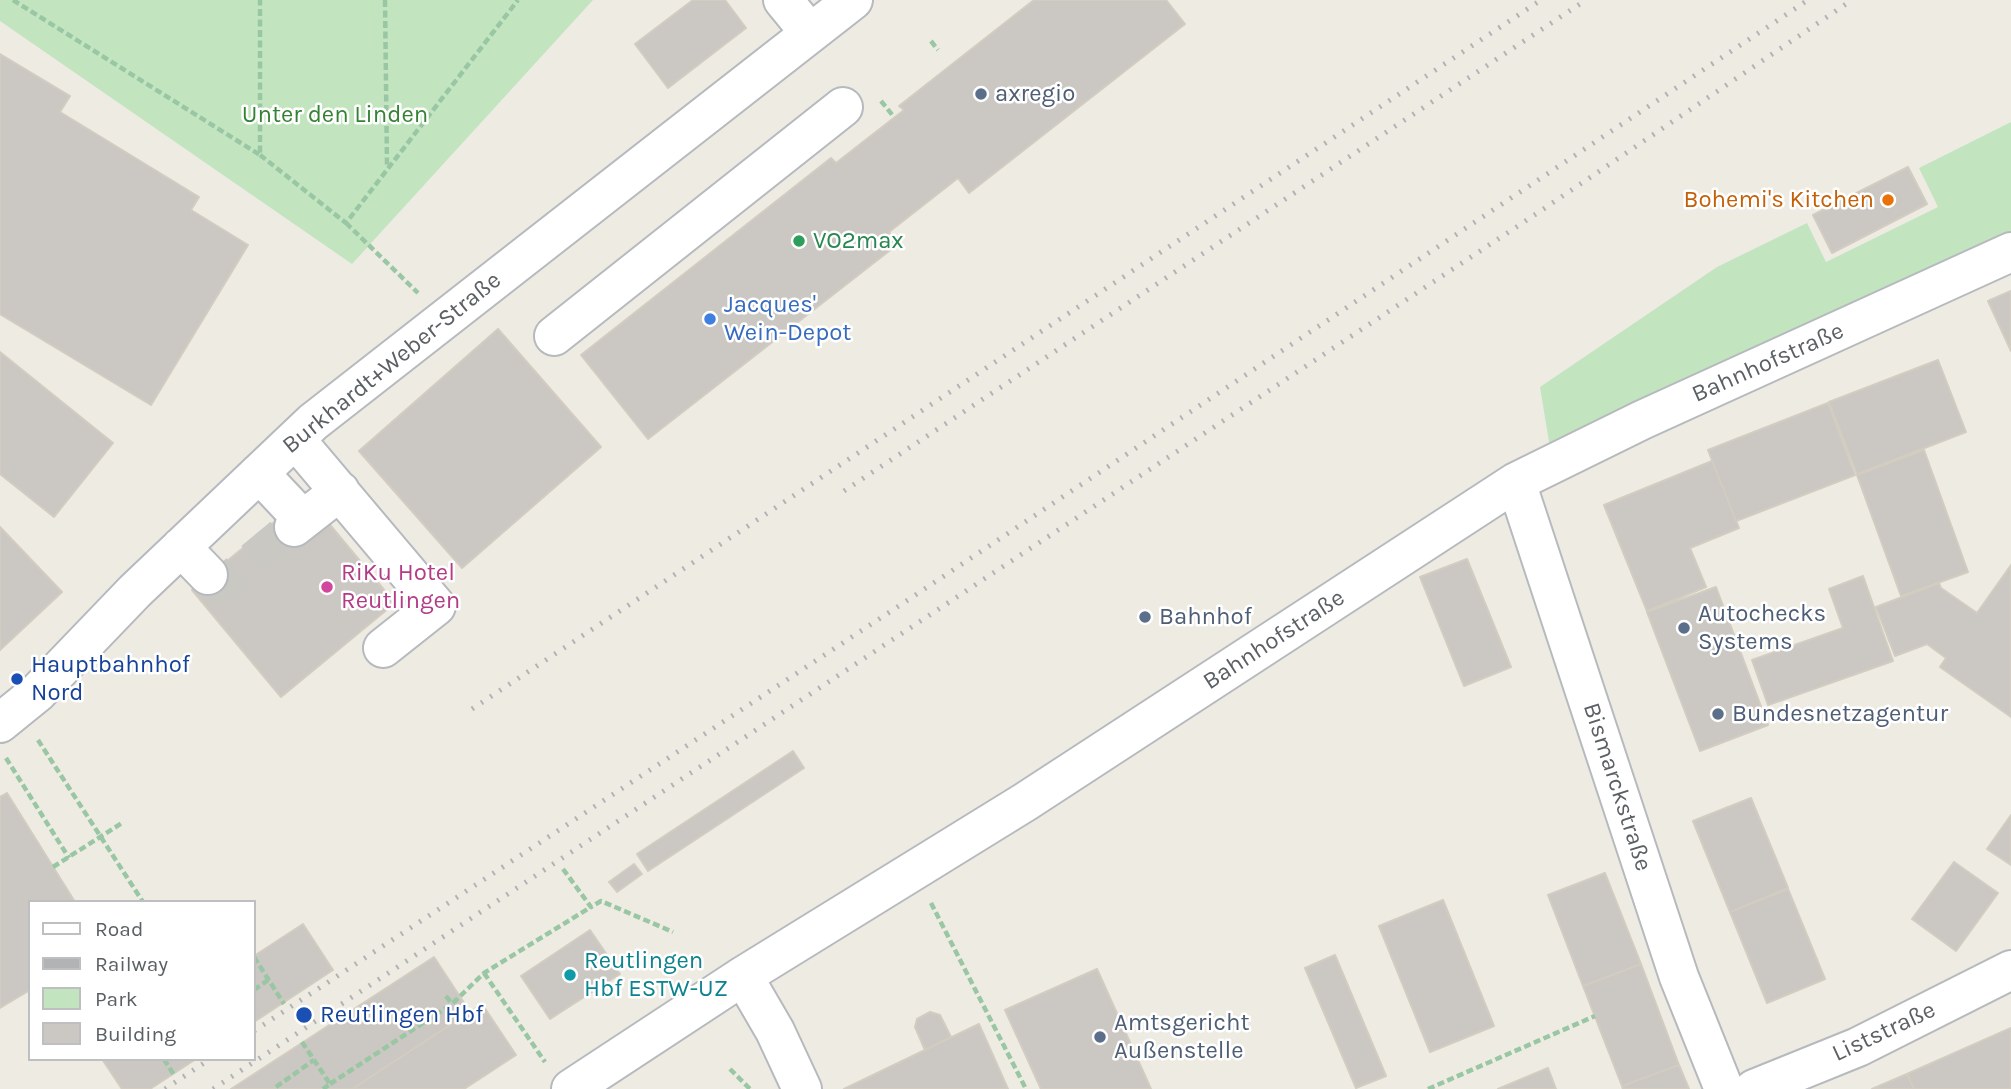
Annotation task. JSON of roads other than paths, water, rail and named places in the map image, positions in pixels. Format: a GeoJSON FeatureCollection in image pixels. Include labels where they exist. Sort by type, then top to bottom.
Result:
{"type":"FeatureCollection","features":[{"type":"Feature","properties":{"kind":"street"},"geometry":{"type":"LineString","coordinates":[[783,0],[810,33]]}},
{"type":"Feature","properties":{"kind":"street","name":"Burkhardt+Weber-Straße"},"geometry":{"type":"LineString","coordinates":[[9,716],[295,439],[853,0]]}},
{"type":"Feature","properties":{"kind":"street"},"geometry":{"type":"LineString","coordinates":[[554,336],[843,107]]}},
{"type":"Feature","properties":{"kind":"street","name":"Bahnhofstraße"},"geometry":{"type":"LineString","coordinates":[[571,1089],[743,976],[915,872],[1516,482],[1642,420],[2011,252]]}},
{"type":"Feature","properties":{"kind":"street"},"geometry":{"type":"LineString","coordinates":[[295,439],[436,606],[383,648]]}},
{"type":"Feature","properties":{"kind":"street"},"geometry":{"type":"LineString","coordinates":[[259,473],[293,517],[340,491]]}},
{"type":"Feature","properties":{"kind":"street","name":"Bismarckstraße"},"geometry":{"type":"LineString","coordinates":[[1516,482],[1679,977],[1724,1089]]}},
{"type":"Feature","properties":{"kind":"street"},"geometry":{"type":"LineString","coordinates":[[181,547],[208,575]]}},
{"type":"Feature","properties":{"kind":"street","name":"Liststraße"},"geometry":{"type":"LineString","coordinates":[[1754,1089],[1858,1047],[2011,970]]}},
{"type":"Feature","properties":{"kind":"street"},"geometry":{"type":"LineString","coordinates":[[743,976],[790,1079]]}},
{"type":"Feature","properties":{"kind":"tunnel"},"geometry":{"type":"LineString","coordinates":[[208,575],[224,585],[294,527],[291,507]]}},
{"type":"Feature","properties":{"kind":"railway"},"geometry":{"type":"LineString","coordinates":[[472,709],[1541,0]]}},
{"type":"Feature","properties":{"kind":"railway"},"geometry":{"type":"LineString","coordinates":[[844,491],[1586,0]]}},
{"type":"Feature","properties":{"kind":"railway"},"geometry":{"type":"LineString","coordinates":[[256,1030],[917,594],[1808,0]]}},
{"type":"Feature","properties":{"kind":"railway"},"geometry":{"type":"LineString","coordinates":[[256,1061],[1542,210],[1852,0]]}},
{"type":"Feature","properties":{"kind":"railway"},"geometry":{"type":"LineString","coordinates":[[165,1089],[207,1061]]}},
{"type":"Feature","properties":{"kind":"railway"},"geometry":{"type":"LineString","coordinates":[[213,1089],[255,1061]]}},
{"type":"Feature","properties":{"kind":"place","name":"axregio"},"geometry":{"type":"Point","coordinates":[981,94]}},
{"type":"Feature","properties":{"kind":"place","name":"Bohemi's Kitchen"},"geometry":{"type":"Point","coordinates":[1888,200]}},
{"type":"Feature","properties":{"kind":"place","name":"VO2max"},"geometry":{"type":"Point","coordinates":[799,241]}},
{"type":"Feature","properties":{"kind":"place","name":"Jacques' Wein-Depot"},"geometry":{"type":"Point","coordinates":[710,319]}},
{"type":"Feature","properties":{"kind":"place","name":"RiKu Hotel Reutlingen"},"geometry":{"type":"Point","coordinates":[327,587]}},
{"type":"Feature","properties":{"kind":"place","name":"Bahnhof"},"geometry":{"type":"Point","coordinates":[1145,617]}},
{"type":"Feature","properties":{"kind":"place","name":"Autochecks Systems"},"geometry":{"type":"Point","coordinates":[1684,628]}},
{"type":"Feature","properties":{"kind":"place","name":"Hauptbahnhof Nord"},"geometry":{"type":"Point","coordinates":[17,679]}},
{"type":"Feature","properties":{"kind":"place","name":"Bundesnetzagentur"},"geometry":{"type":"Point","coordinates":[1718,714]}},
{"type":"Feature","properties":{"kind":"place","name":"Reutlingen Hbf ESTW-UZ"},"geometry":{"type":"Point","coordinates":[570,975]}},
{"type":"Feature","properties":{"kind":"place","name":"Reutlingen Hbf"},"geometry":{"type":"Point","coordinates":[304,1015]}},
{"type":"Feature","properties":{"kind":"place","name":"Amtsgericht Außenstelle"},"geometry":{"type":"Point","coordinates":[1100,1037]}},
{"type":"Feature","properties":{"kind":"park label","name":"Unter den Linden"},"geometry":{"type":"Point","coordinates":[335,115]}}]}
